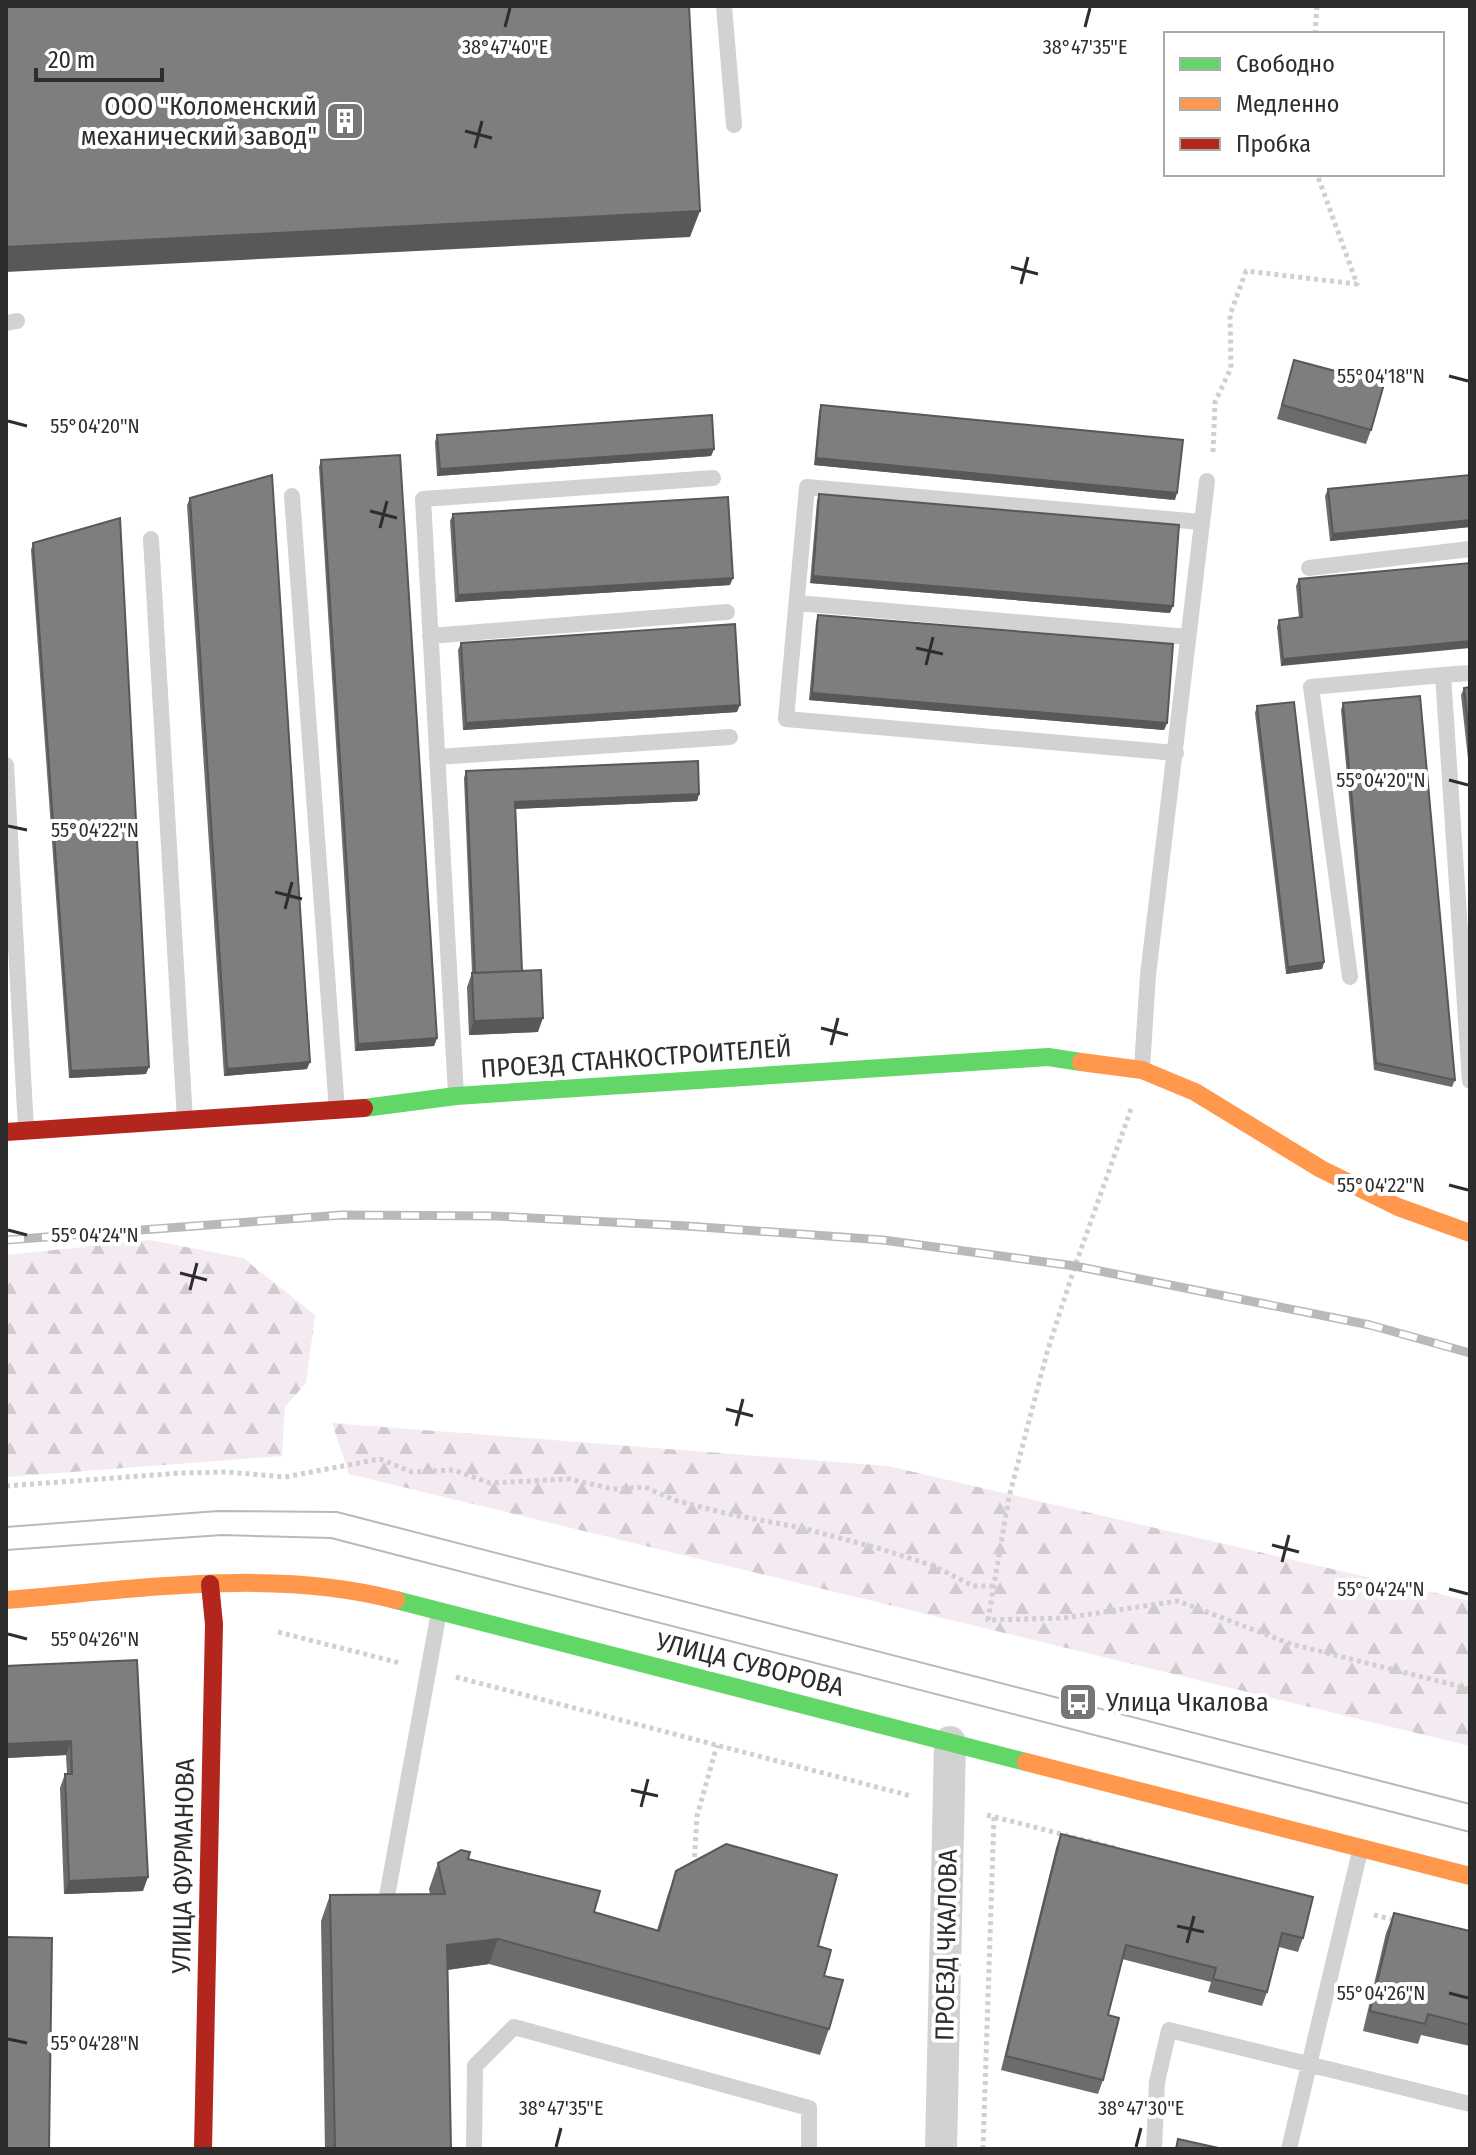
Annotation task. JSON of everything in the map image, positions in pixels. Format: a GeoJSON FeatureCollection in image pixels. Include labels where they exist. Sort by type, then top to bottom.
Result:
{"type":"FeatureCollection","features":[{"type":"Feature","properties":{"kind":"street","name":"ПРОЕЗД СТАНКОСТРОИТЕЛЕЙ"},"geometry":{"type":"LineString","coordinates":[[6,1132],[337,1112],[456,1096],[1048,1057],[1142,1070],[1195,1092],[1334,1175],[1398,1207],[1470,1233]]}},
{"type":"Feature","properties":{"kind":"street","name":"УЛИЦА СУВОРОВА"},"geometry":{"type":"LineString","coordinates":[[6,1600],[210,1584],[291,1585],[367,1592],[1470,1876]]}},
{"type":"Feature","properties":{"kind":"street","name":"УЛИЦА ФУРМАНОВА"},"geometry":{"type":"LineString","coordinates":[[203,2149],[214,1624],[210,1584]]}},
{"type":"Feature","properties":{"kind":"street","name":"ПРОЕЗД ЧКАЛОВА"},"geometry":{"type":"LineString","coordinates":[[941,2149],[950,1742]]}},
{"type":"Feature","properties":{"kind":"lane"},"geometry":{"type":"LineString","coordinates":[[724,6],[734,125]]}},
{"type":"Feature","properties":{"kind":"lane"},"geometry":{"type":"LineString","coordinates":[[456,1096],[423,499],[713,478]]}},
{"type":"Feature","properties":{"kind":"lane"},"geometry":{"type":"LineString","coordinates":[[1142,1070],[1148,975],[1207,481]]}},
{"type":"Feature","properties":{"kind":"lane"},"geometry":{"type":"LineString","coordinates":[[1176,753],[786,719],[807,487],[1201,522]]}},
{"type":"Feature","properties":{"kind":"lane"},"geometry":{"type":"LineString","coordinates":[[292,496],[337,1112]]}},
{"type":"Feature","properties":{"kind":"lane"},"geometry":{"type":"LineString","coordinates":[[151,539],[185,1122]]}},
{"type":"Feature","properties":{"kind":"lane"},"geometry":{"type":"LineString","coordinates":[[1309,568],[1470,549]]}},
{"type":"Feature","properties":{"kind":"lane"},"geometry":{"type":"LineString","coordinates":[[797,603],[1188,637]]}},
{"type":"Feature","properties":{"kind":"lane"},"geometry":{"type":"LineString","coordinates":[[430,636],[727,612]]}},
{"type":"Feature","properties":{"kind":"lane"},"geometry":{"type":"LineString","coordinates":[[1350,977],[1311,687],[1470,673]]}},
{"type":"Feature","properties":{"kind":"lane"},"geometry":{"type":"LineString","coordinates":[[1443,675],[1470,1081]]}},
{"type":"Feature","properties":{"kind":"lane"},"geometry":{"type":"LineString","coordinates":[[437,757],[730,737]]}},
{"type":"Feature","properties":{"kind":"lane"},"geometry":{"type":"LineString","coordinates":[[6,765],[27,1131]]}},
{"type":"Feature","properties":{"kind":"lane"},"geometry":{"type":"LineString","coordinates":[[385,1907],[439,1611]]}},
{"type":"Feature","properties":{"kind":"lane"},"geometry":{"type":"LineString","coordinates":[[1289,2149],[1361,1848]]}},
{"type":"Feature","properties":{"kind":"lane"},"geometry":{"type":"LineString","coordinates":[[474,2149],[475,2066],[514,2027],[809,2108],[809,2149]]}},
{"type":"Feature","properties":{"kind":"lane"},"geometry":{"type":"LineString","coordinates":[[1154,2149],[1157,2082],[1169,2030],[1470,2104]]}},
{"type":"Feature","properties":{"kind":"path"},"geometry":{"type":"LineString","coordinates":[[1315,32],[1317,6]]}},
{"type":"Feature","properties":{"kind":"path"},"geometry":{"type":"LineString","coordinates":[[1207,481],[1213,452],[1215,402],[1231,368],[1230,315],[1246,271],[1357,284],[1318,176]]}},
{"type":"Feature","properties":{"kind":"path"},"geometry":{"type":"LineString","coordinates":[[1142,1070],[1048,1349],[1009,1497],[988,1620],[1064,1618],[1178,1601],[1291,1644],[1470,1689]]}},
{"type":"Feature","properties":{"kind":"path"},"geometry":{"type":"LineString","coordinates":[[6,1486],[181,1473],[227,1472],[285,1477],[380,1459],[412,1472],[454,1470],[490,1483],[569,1479],[613,1489],[645,1487],[687,1503],[881,1549],[934,1566],[973,1586],[994,1586]]}},
{"type":"Feature","properties":{"kind":"path"},"geometry":{"type":"LineString","coordinates":[[214,1624],[285,1633],[1116,1848]]}},
{"type":"Feature","properties":{"kind":"path"},"geometry":{"type":"LineString","coordinates":[[694,1870],[697,1816],[717,1745]]}},
{"type":"Feature","properties":{"kind":"path"},"geometry":{"type":"LineString","coordinates":[[983,2149],[994,1817]]}},
{"type":"Feature","properties":{"kind":"path"},"geometry":{"type":"LineString","coordinates":[[1346,1908],[1408,1923]]}},
{"type":"Feature","properties":{"kind":"green space"},"geometry":{"type":"Polygon","coordinates":[[[150,1240],[243,1258],[315,1315],[306,1383],[285,1407],[282,1456],[6,1477],[6,1255],[150,1240]]]}},
{"type":"Feature","properties":{"kind":"green space"},"geometry":{"type":"Polygon","coordinates":[[[332,1423],[888,1466],[1470,1601],[1470,1746],[349,1474],[332,1423]]]}},
{"type":"Feature","properties":{"kind":"building","name":"ООО \"Коломенский механический завод\""},"geometry":{"type":"Polygon","coordinates":[[[6,6],[689,6],[700,211],[6,247],[6,6]]]}},
{"type":"Feature","properties":{"kind":"building"},"geometry":{"type":"Polygon","coordinates":[[[1294,360],[1384,384],[1371,430],[1282,405],[1294,360]]]}},
{"type":"Feature","properties":{"kind":"building"},"geometry":{"type":"Polygon","coordinates":[[[821,405],[1183,440],[1177,493],[816,458],[821,405]]]}},
{"type":"Feature","properties":{"kind":"building"},"geometry":{"type":"Polygon","coordinates":[[[712,415],[714,449],[440,469],[437,435],[712,415]]]}},
{"type":"Feature","properties":{"kind":"building"},"geometry":{"type":"Polygon","coordinates":[[[400,455],[437,1038],[358,1044],[321,460],[400,455]]]}},
{"type":"Feature","properties":{"kind":"building"},"geometry":{"type":"Polygon","coordinates":[[[272,475],[310,1062],[227,1069],[190,498],[272,475]]]}},
{"type":"Feature","properties":{"kind":"building"},"geometry":{"type":"Polygon","coordinates":[[[1470,475],[1470,520],[1333,534],[1328,489],[1470,475]]]}},
{"type":"Feature","properties":{"kind":"building"},"geometry":{"type":"Polygon","coordinates":[[[819,494],[1179,525],[1173,606],[813,576],[819,494]]]}},
{"type":"Feature","properties":{"kind":"building"},"geometry":{"type":"Polygon","coordinates":[[[728,497],[733,578],[458,595],[453,514],[728,497]]]}},
{"type":"Feature","properties":{"kind":"building"},"geometry":{"type":"Polygon","coordinates":[[[120,518],[149,1067],[71,1071],[33,543],[120,518]]]}},
{"type":"Feature","properties":{"kind":"building"},"geometry":{"type":"Polygon","coordinates":[[[1470,563],[1470,641],[1283,659],[1279,620],[1302,617],[1299,579],[1470,563]]]}},
{"type":"Feature","properties":{"kind":"building"},"geometry":{"type":"Polygon","coordinates":[[[818,615],[1173,644],[1167,723],[812,693],[818,615]]]}},
{"type":"Feature","properties":{"kind":"building"},"geometry":{"type":"Polygon","coordinates":[[[735,624],[740,705],[466,723],[461,643],[735,624]]]}},
{"type":"Feature","properties":{"kind":"building"},"geometry":{"type":"Polygon","coordinates":[[[1470,687],[1470,746],[1464,688],[1470,687]]]}},
{"type":"Feature","properties":{"kind":"building"},"geometry":{"type":"Polygon","coordinates":[[[1420,696],[1455,1080],[1376,1063],[1343,703],[1420,696]]]}},
{"type":"Feature","properties":{"kind":"building"},"geometry":{"type":"Polygon","coordinates":[[[1294,702],[1324,962],[1288,967],[1257,706],[1294,702]]]}},
{"type":"Feature","properties":{"kind":"building"},"geometry":{"type":"Polygon","coordinates":[[[698,761],[699,794],[515,802],[522,971],[475,973],[466,771],[698,761]]]}},
{"type":"Feature","properties":{"kind":"building"},"geometry":{"type":"Polygon","coordinates":[[[541,970],[543,1018],[474,1021],[472,973],[541,970]]]}},
{"type":"Feature","properties":{"kind":"building"},"geometry":{"type":"Polygon","coordinates":[[[137,1660],[148,1877],[69,1881],[65,1774],[72,1774],[71,1741],[6,1744],[6,1666],[137,1660]]]}},
{"type":"Feature","properties":{"kind":"building"},"geometry":{"type":"Polygon","coordinates":[[[1061,1834],[1313,1897],[1303,1938],[1282,1933],[1267,1992],[1213,1979],[1216,1968],[1126,1945],[1108,2015],[1119,2018],[1103,2080],[1006,2056],[1061,1834]]]}},
{"type":"Feature","properties":{"kind":"building"},"geometry":{"type":"Polygon","coordinates":[[[726,1844],[837,1875],[818,1946],[831,1950],[824,1976],[843,1980],[829,2029],[498,1939],[447,1945],[451,2149],[335,2149],[330,1895],[445,1894],[438,1863],[461,1850],[470,1852],[468,1859],[600,1891],[594,1912],[659,1931],[676,1871],[726,1844]]]}},
{"type":"Feature","properties":{"kind":"building"},"geometry":{"type":"Polygon","coordinates":[[[1394,1913],[1470,1931],[1470,2025],[1428,2014],[1425,2024],[1370,2011],[1394,1913]]]}},
{"type":"Feature","properties":{"kind":"building"},"geometry":{"type":"Polygon","coordinates":[[[6,1937],[52,1938],[49,2149],[6,2149],[6,1937]]]}},
{"type":"Feature","properties":{"kind":"building"},"geometry":{"type":"Polygon","coordinates":[[[1178,2139],[1223,2149],[1176,2149],[1178,2139]]]}},
{"type":"Feature","properties":{"kind":"tram line"},"geometry":{"type":"LineString","coordinates":[[6,1527],[218,1511],[337,1512],[1470,1804]]}},
{"type":"Feature","properties":{"kind":"tram line"},"geometry":{"type":"LineString","coordinates":[[6,1550],[222,1535],[331,1538],[1470,1832]]}},
{"type":"Feature","properties":{"kind":"railway"},"geometry":{"type":"LineString","coordinates":[[6,1240],[342,1215],[494,1216],[883,1240],[1075,1266],[1370,1325],[1470,1353]]}},
{"type":"Feature","properties":{"kind":"traffic: fast"},"geometry":{"type":"LineString","coordinates":[[364,1108],[456,1096],[1048,1057],[1081,1062]]}},
{"type":"Feature","properties":{"kind":"traffic: fast"},"geometry":{"type":"LineString","coordinates":[[396,1600],[1026,1762]]}},
{"type":"Feature","properties":{"kind":"traffic: slow"},"geometry":{"type":"LineString","coordinates":[[1081,1062],[1142,1070],[1195,1092],[1321,1169],[1398,1207],[1470,1233]]}},
{"type":"Feature","properties":{"kind":"traffic: slow"},"geometry":{"type":"LineString","coordinates":[[6,1600],[153,1587],[251,1583],[349,1590],[396,1600]]}},
{"type":"Feature","properties":{"kind":"traffic: slow"},"geometry":{"type":"LineString","coordinates":[[1026,1762],[1470,1876]]}},
{"type":"Feature","properties":{"kind":"traffic: jam"},"geometry":{"type":"LineString","coordinates":[[6,1132],[364,1108]]}},
{"type":"Feature","properties":{"kind":"traffic: jam"},"geometry":{"type":"LineString","coordinates":[[203,2149],[214,1624],[210,1584]]}},
{"type":"Feature","properties":{"kind":"place","name":"ООО \"Коломенский механический завод\""},"geometry":{"type":"Point","coordinates":[345,121]}},
{"type":"Feature","properties":{"kind":"place","name":"Улица Чкалова"},"geometry":{"type":"Point","coordinates":[1078,1702]}}]}
